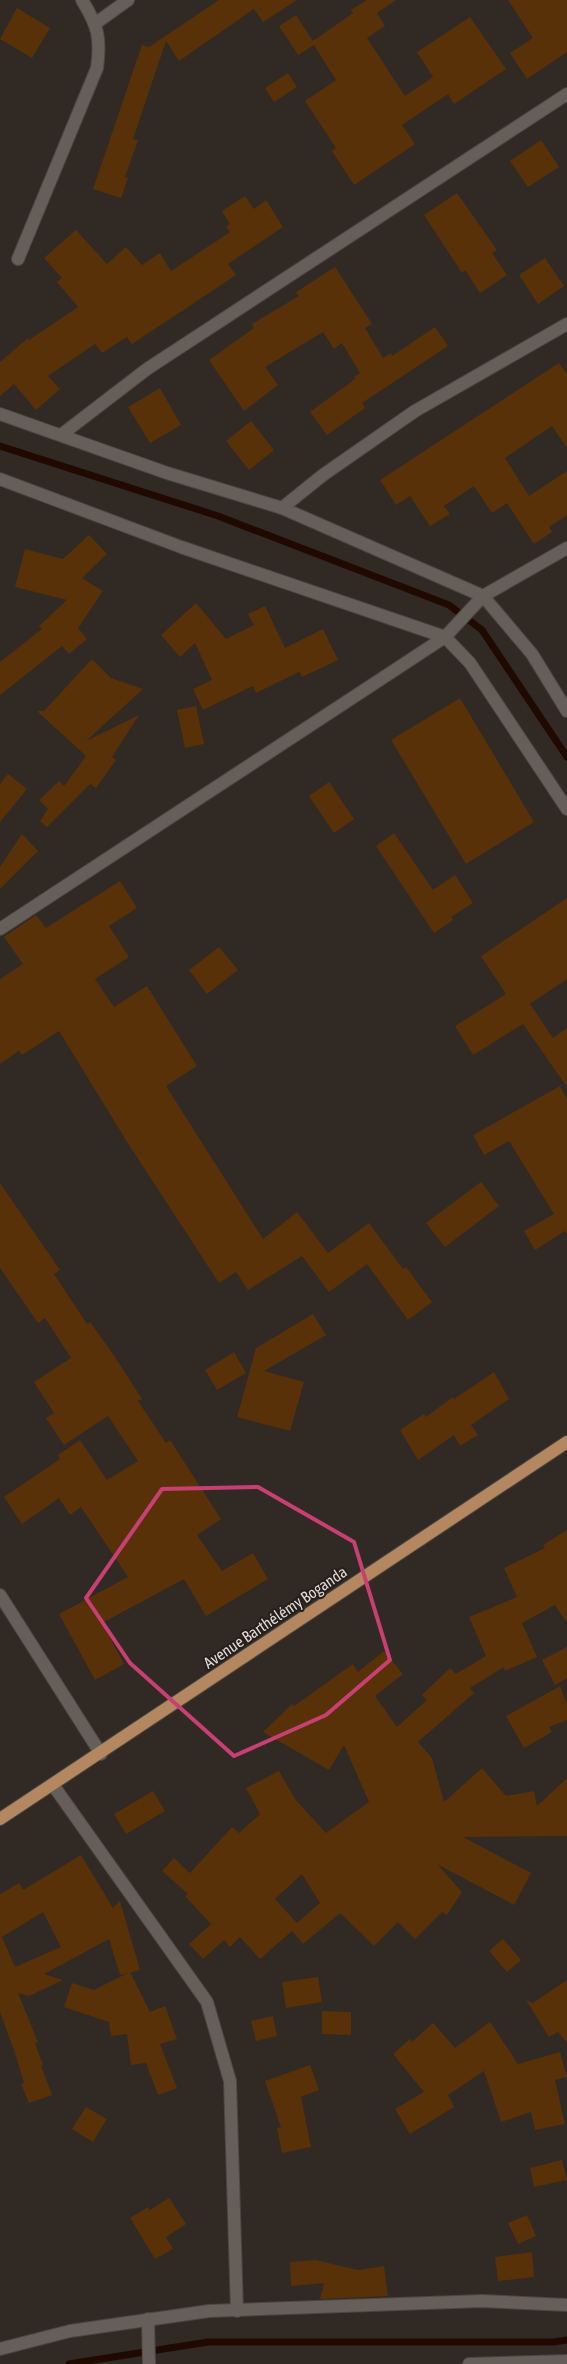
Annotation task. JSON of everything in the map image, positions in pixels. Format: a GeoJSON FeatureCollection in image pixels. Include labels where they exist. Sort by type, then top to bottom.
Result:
{"type":"FeatureCollection","features":[{"type":"Feature","properties":{"kind":"main road","name":"Avenue Barthélémy Boganda"},"geometry":{"type":"LineString","coordinates":[[0,1819],[567,1442]]}},
{"type":"Feature","properties":{"kind":"street"},"geometry":{"type":"LineString","coordinates":[[18,259],[97,68],[100,45],[96,23],[82,0]]}},
{"type":"Feature","properties":{"kind":"street"},"geometry":{"type":"LineString","coordinates":[[96,23],[128,0]]}},
{"type":"Feature","properties":{"kind":"street"},"geometry":{"type":"LineString","coordinates":[[61,435],[147,369],[567,94]]}},
{"type":"Feature","properties":{"kind":"street"},"geometry":{"type":"LineString","coordinates":[[282,508],[324,475],[415,411],[567,324]]}},
{"type":"Feature","properties":{"kind":"street"},"geometry":{"type":"LineString","coordinates":[[0,414],[167,473],[282,508],[483,596],[532,654],[567,711]]}},
{"type":"Feature","properties":{"kind":"street"},"geometry":{"type":"LineString","coordinates":[[0,479],[181,547],[445,637],[470,663],[567,809]]}},
{"type":"Feature","properties":{"kind":"street"},"geometry":{"type":"LineString","coordinates":[[0,929],[445,637],[483,596],[567,548]]}},
{"type":"Feature","properties":{"kind":"street"},"geometry":{"type":"LineString","coordinates":[[0,1595],[100,1754]]}},
{"type":"Feature","properties":{"kind":"street"},"geometry":{"type":"LineString","coordinates":[[53,1785],[207,2002],[230,2081],[237,2311]]}},
{"type":"Feature","properties":{"kind":"street"},"geometry":{"type":"LineString","coordinates":[[0,2349],[70,2331],[209,2311],[482,2300],[567,2306]]}},
{"type":"Feature","properties":{"kind":"street"},"geometry":{"type":"LineString","coordinates":[[148,2319],[149,2364]]}},
{"type":"Feature","properties":{"kind":"street"},"geometry":{"type":"LineString","coordinates":[[469,2364],[567,2361]]}},
{"type":"Feature","properties":{"kind":"highlighted area"},"geometry":{"type":"Polygon","coordinates":[[[258,1487],[354,1542],[390,1660],[326,1715],[234,1756],[130,1663],[86,1598],[162,1489],[258,1487]]]}},
{"type":"Feature","properties":{"kind":"building"},"geometry":{"type":"Polygon","coordinates":[[[219,0],[297,0],[263,22],[254,9],[179,61],[166,41],[133,139],[138,140],[125,177],[128,178],[121,198],[93,189],[142,45],[149,47],[219,0]]]}},
{"type":"Feature","properties":{"kind":"building"},"geometry":{"type":"Polygon","coordinates":[[[367,0],[396,0],[377,13],[385,26],[367,38],[405,96],[433,77],[417,52],[470,17],[506,69],[454,104],[448,94],[402,125],[415,144],[354,185],[332,151],[336,148],[305,101],[336,80],[314,45],[298,55],[279,26],[296,15],[313,41],[353,13],[351,10],[367,0]]]}},
{"type":"Feature","properties":{"kind":"building"},"geometry":{"type":"Polygon","coordinates":[[[508,0],[567,0],[567,52],[527,79],[510,53],[533,38],[508,0]]]}},
{"type":"Feature","properties":{"kind":"building"},"geometry":{"type":"Polygon","coordinates":[[[17,8],[50,28],[32,58],[0,39],[17,8]]]}},
{"type":"Feature","properties":{"kind":"building"},"geometry":{"type":"Polygon","coordinates":[[[288,73],[297,87],[274,102],[265,88],[288,73]]]}},
{"type":"Feature","properties":{"kind":"building"},"geometry":{"type":"Polygon","coordinates":[[[541,140],[559,167],[528,187],[510,161],[541,140]]]}},
{"type":"Feature","properties":{"kind":"building"},"geometry":{"type":"Polygon","coordinates":[[[457,193],[497,250],[492,253],[507,275],[480,293],[465,270],[462,273],[424,215],[457,193]]]}},
{"type":"Feature","properties":{"kind":"building"},"geometry":{"type":"Polygon","coordinates":[[[245,196],[254,209],[266,200],[283,227],[228,264],[236,275],[132,344],[127,337],[102,353],[95,344],[48,376],[60,389],[36,410],[14,384],[0,396],[0,362],[28,338],[29,340],[78,307],[57,282],[62,278],[44,258],[76,230],[107,264],[126,247],[142,265],[160,253],[171,271],[230,232],[226,227],[230,224],[222,211],[245,196]]]}},
{"type":"Feature","properties":{"kind":"building"},"geometry":{"type":"Polygon","coordinates":[[[545,258],[564,286],[538,304],[519,275],[545,258]]]}},
{"type":"Feature","properties":{"kind":"building"},"geometry":{"type":"Polygon","coordinates":[[[335,267],[372,324],[365,328],[383,358],[391,353],[392,356],[435,327],[448,346],[362,403],[365,408],[327,435],[310,412],[355,379],[354,377],[360,373],[342,343],[334,349],[323,332],[265,367],[278,385],[244,411],[209,360],[254,328],[252,324],[299,296],[296,292],[335,267]]]}},
{"type":"Feature","properties":{"kind":"building"},"geometry":{"type":"Polygon","coordinates":[[[559,363],[567,374],[567,448],[552,426],[505,458],[529,496],[567,471],[567,515],[549,527],[552,532],[534,544],[507,503],[492,513],[474,486],[444,506],[450,514],[430,526],[410,496],[396,505],[380,480],[559,363]]]}},
{"type":"Feature","properties":{"kind":"building"},"geometry":{"type":"Polygon","coordinates":[[[160,388],[181,425],[150,443],[128,407],[160,388]]]}},
{"type":"Feature","properties":{"kind":"building"},"geometry":{"type":"Polygon","coordinates":[[[251,421],[274,450],[249,470],[226,441],[251,421]]]}},
{"type":"Feature","properties":{"kind":"building"},"geometry":{"type":"Polygon","coordinates":[[[89,535],[107,554],[82,578],[103,591],[78,628],[87,639],[69,654],[62,646],[0,695],[0,662],[42,629],[39,626],[67,600],[15,587],[25,549],[63,559],[89,535]]]}},
{"type":"Feature","properties":{"kind":"building"},"geometry":{"type":"Polygon","coordinates":[[[196,603],[226,639],[254,625],[248,614],[265,606],[285,648],[323,629],[338,660],[302,677],[299,672],[256,693],[253,686],[203,710],[193,689],[212,680],[195,643],[180,657],[161,635],[196,603]]]}},
{"type":"Feature","properties":{"kind":"building"},"geometry":{"type":"Polygon","coordinates":[[[92,659],[111,678],[143,689],[86,741],[139,715],[112,757],[116,760],[96,788],[90,784],[47,827],[40,821],[48,809],[39,800],[59,781],[64,786],[86,756],[37,711],[44,711],[92,659]]]}},
{"type":"Feature","properties":{"kind":"building"},"geometry":{"type":"Polygon","coordinates":[[[460,698],[534,822],[466,864],[391,740],[460,698]]]}},
{"type":"Feature","properties":{"kind":"building"},"geometry":{"type":"Polygon","coordinates":[[[196,706],[204,744],[185,748],[177,710],[196,706]]]}},
{"type":"Feature","properties":{"kind":"building"},"geometry":{"type":"Polygon","coordinates":[[[8,774],[27,789],[0,822],[0,784],[8,774]]]}},
{"type":"Feature","properties":{"kind":"building"},"geometry":{"type":"Polygon","coordinates":[[[329,782],[354,819],[334,833],[309,796],[329,782]]]}},
{"type":"Feature","properties":{"kind":"building"},"geometry":{"type":"Polygon","coordinates":[[[394,833],[433,890],[455,875],[473,903],[451,917],[453,920],[434,933],[376,846],[394,833]]]}},
{"type":"Feature","properties":{"kind":"building"},"geometry":{"type":"Polygon","coordinates":[[[22,834],[38,851],[0,889],[0,867],[22,834]]]}},
{"type":"Feature","properties":{"kind":"building"},"geometry":{"type":"Polygon","coordinates":[[[120,881],[137,908],[109,926],[129,957],[95,979],[114,1007],[147,986],[197,1066],[166,1086],[263,1239],[297,1212],[328,1253],[369,1223],[403,1269],[406,1267],[432,1302],[408,1320],[367,1264],[329,1292],[302,1256],[248,1290],[236,1272],[219,1283],[129,1145],[59,1031],[22,1055],[19,1051],[0,1064],[0,979],[23,964],[4,937],[36,915],[46,928],[120,881]]]}},
{"type":"Feature","properties":{"kind":"building"},"geometry":{"type":"Polygon","coordinates":[[[567,898],[567,979],[530,1004],[553,1038],[567,1028],[567,1087],[523,1024],[473,1055],[455,1026],[506,994],[481,956],[567,898]]]}},
{"type":"Feature","properties":{"kind":"building"},"geometry":{"type":"Polygon","coordinates":[[[219,947],[238,970],[207,994],[189,970],[219,947]]]}},
{"type":"Feature","properties":{"kind":"building"},"geometry":{"type":"Polygon","coordinates":[[[560,1086],[567,1099],[567,1234],[565,1231],[535,1250],[524,1231],[554,1214],[509,1141],[484,1155],[473,1135],[560,1086]]]}},
{"type":"Feature","properties":{"kind":"building"},"geometry":{"type":"Polygon","coordinates":[[[481,1182],[499,1206],[445,1247],[426,1223],[481,1182]]]}},
{"type":"Feature","properties":{"kind":"building"},"geometry":{"type":"Polygon","coordinates":[[[0,1183],[60,1270],[54,1274],[87,1324],[90,1322],[113,1354],[142,1399],[138,1401],[166,1443],[170,1440],[221,1519],[197,1535],[222,1571],[253,1553],[268,1579],[206,1616],[184,1579],[102,1623],[124,1664],[95,1680],[59,1614],[128,1577],[81,1507],[70,1515],[59,1498],[22,1524],[4,1497],[60,1459],[58,1455],[80,1440],[107,1480],[138,1461],[108,1416],[64,1445],[46,1418],[54,1413],[34,1382],[71,1358],[45,1318],[38,1323],[0,1268],[0,1183]]]}},
{"type":"Feature","properties":{"kind":"building"},"geometry":{"type":"Polygon","coordinates":[[[313,1314],[326,1335],[264,1371],[304,1382],[290,1431],[237,1417],[256,1348],[313,1314]]]}},
{"type":"Feature","properties":{"kind":"building"},"geometry":{"type":"Polygon","coordinates":[[[234,1352],[246,1373],[217,1390],[205,1370],[234,1352]]]}},
{"type":"Feature","properties":{"kind":"building"},"geometry":{"type":"Polygon","coordinates":[[[494,1372],[509,1399],[471,1425],[478,1435],[460,1446],[454,1435],[418,1460],[400,1430],[424,1414],[426,1417],[453,1397],[454,1399],[494,1372]]]}},
{"type":"Feature","properties":{"kind":"building"},"geometry":{"type":"Polygon","coordinates":[[[567,1530],[567,1623],[555,1605],[522,1623],[537,1657],[505,1671],[504,1667],[470,1688],[474,1693],[418,1742],[432,1758],[444,1802],[482,1768],[506,1796],[534,1791],[537,1806],[567,1778],[567,1836],[463,1837],[531,1873],[514,1905],[437,1864],[462,1892],[447,1915],[442,1912],[415,1939],[398,1922],[374,1946],[340,1913],[303,1944],[292,1931],[260,1959],[240,1937],[230,1947],[224,1940],[203,1959],[189,1944],[211,1924],[185,1896],[188,1894],[162,1871],[174,1858],[190,1873],[232,1827],[239,1833],[260,1814],[246,1788],[279,1771],[295,1799],[326,1833],[369,1802],[344,1745],[329,1770],[263,1732],[292,1704],[294,1706],[353,1664],[358,1672],[384,1651],[403,1674],[375,1696],[397,1727],[427,1700],[422,1695],[450,1668],[456,1674],[486,1656],[469,1617],[517,1597],[504,1568],[545,1548],[543,1545],[567,1530]],[[302,1874],[275,1899],[297,1923],[320,1903],[302,1874]]]}},
{"type":"Feature","properties":{"kind":"building"},"geometry":{"type":"Polygon","coordinates":[[[567,1647],[567,1678],[555,1685],[542,1660],[567,1647]]]}},
{"type":"Feature","properties":{"kind":"building"},"geometry":{"type":"Polygon","coordinates":[[[560,1686],[567,1705],[567,1720],[549,1727],[552,1732],[524,1748],[506,1716],[560,1686]]]}},
{"type":"Feature","properties":{"kind":"building"},"geometry":{"type":"Polygon","coordinates":[[[153,1791],[165,1811],[126,1834],[114,1814],[153,1791]]]}},
{"type":"Feature","properties":{"kind":"building"},"geometry":{"type":"Polygon","coordinates":[[[81,1855],[113,1908],[120,1901],[140,1970],[120,1975],[109,1939],[44,1974],[63,1980],[29,1996],[18,1993],[38,2042],[35,2043],[43,2065],[41,2066],[52,2095],[29,2103],[21,2084],[24,2083],[16,2056],[0,2012],[0,1894],[19,1883],[23,1890],[81,1855]],[[43,1912],[2,1937],[15,1967],[61,1947],[43,1912]]]}},
{"type":"Feature","properties":{"kind":"building"},"geometry":{"type":"Polygon","coordinates":[[[503,1939],[521,1960],[507,1972],[489,1951],[503,1939]]]}},
{"type":"Feature","properties":{"kind":"building"},"geometry":{"type":"Polygon","coordinates":[[[130,1972],[150,2012],[165,2006],[177,2039],[160,2044],[177,2088],[158,2095],[146,2063],[131,2065],[127,2034],[111,2036],[109,2022],[64,2007],[72,1983],[94,1990],[130,1972]]]}},
{"type":"Feature","properties":{"kind":"building"},"geometry":{"type":"Polygon","coordinates":[[[318,1977],[322,2002],[286,2008],[282,1982],[318,1977]]]}},
{"type":"Feature","properties":{"kind":"building"},"geometry":{"type":"Polygon","coordinates":[[[567,1980],[567,2043],[558,2032],[549,2037],[526,2000],[534,2004],[567,1980]]]}},
{"type":"Feature","properties":{"kind":"building"},"geometry":{"type":"Polygon","coordinates":[[[322,2011],[351,2012],[351,2035],[322,2034],[322,2011]]]}},
{"type":"Feature","properties":{"kind":"building"},"geometry":{"type":"Polygon","coordinates":[[[273,2016],[277,2036],[256,2041],[251,2021],[273,2016]]]}},
{"type":"Feature","properties":{"kind":"building"},"geometry":{"type":"Polygon","coordinates":[[[490,2022],[518,2064],[560,2052],[567,2077],[555,2080],[565,2124],[535,2130],[531,2112],[501,2122],[484,2071],[448,2095],[454,2107],[410,2134],[395,2109],[424,2092],[393,2054],[410,2039],[412,2042],[433,2023],[455,2048],[490,2022]]]}},
{"type":"Feature","properties":{"kind":"building"},"geometry":{"type":"Polygon","coordinates":[[[310,2065],[319,2090],[301,2097],[311,2147],[282,2153],[277,2128],[281,2127],[265,2081],[310,2065]]]}},
{"type":"Feature","properties":{"kind":"building"},"geometry":{"type":"Polygon","coordinates":[[[86,2107],[107,2119],[93,2142],[72,2129],[86,2107]]]}},
{"type":"Feature","properties":{"kind":"building"},"geometry":{"type":"Polygon","coordinates":[[[562,2160],[567,2180],[534,2187],[530,2168],[562,2160]]]}},
{"type":"Feature","properties":{"kind":"building"},"geometry":{"type":"Polygon","coordinates":[[[169,2198],[186,2224],[166,2237],[173,2249],[155,2259],[130,2218],[148,2207],[150,2210],[169,2198]]]}},
{"type":"Feature","properties":{"kind":"building"},"geometry":{"type":"Polygon","coordinates":[[[527,2215],[536,2236],[518,2244],[508,2223],[527,2215]]]}},
{"type":"Feature","properties":{"kind":"building"},"geometry":{"type":"Polygon","coordinates":[[[532,2252],[534,2277],[498,2281],[495,2257],[532,2252]]]}},
{"type":"Feature","properties":{"kind":"building"},"geometry":{"type":"Polygon","coordinates":[[[316,2260],[358,2270],[384,2266],[388,2296],[320,2299],[324,2283],[291,2286],[290,2262],[316,2260]]]}},
{"type":"Feature","properties":{"kind":"waterway"},"geometry":{"type":"LineString","coordinates":[[0,446],[218,516],[449,605],[482,630],[567,757]]}},
{"type":"Feature","properties":{"kind":"waterway"},"geometry":{"type":"LineString","coordinates":[[69,2364],[208,2342],[554,2342],[567,2340]]}}]}
